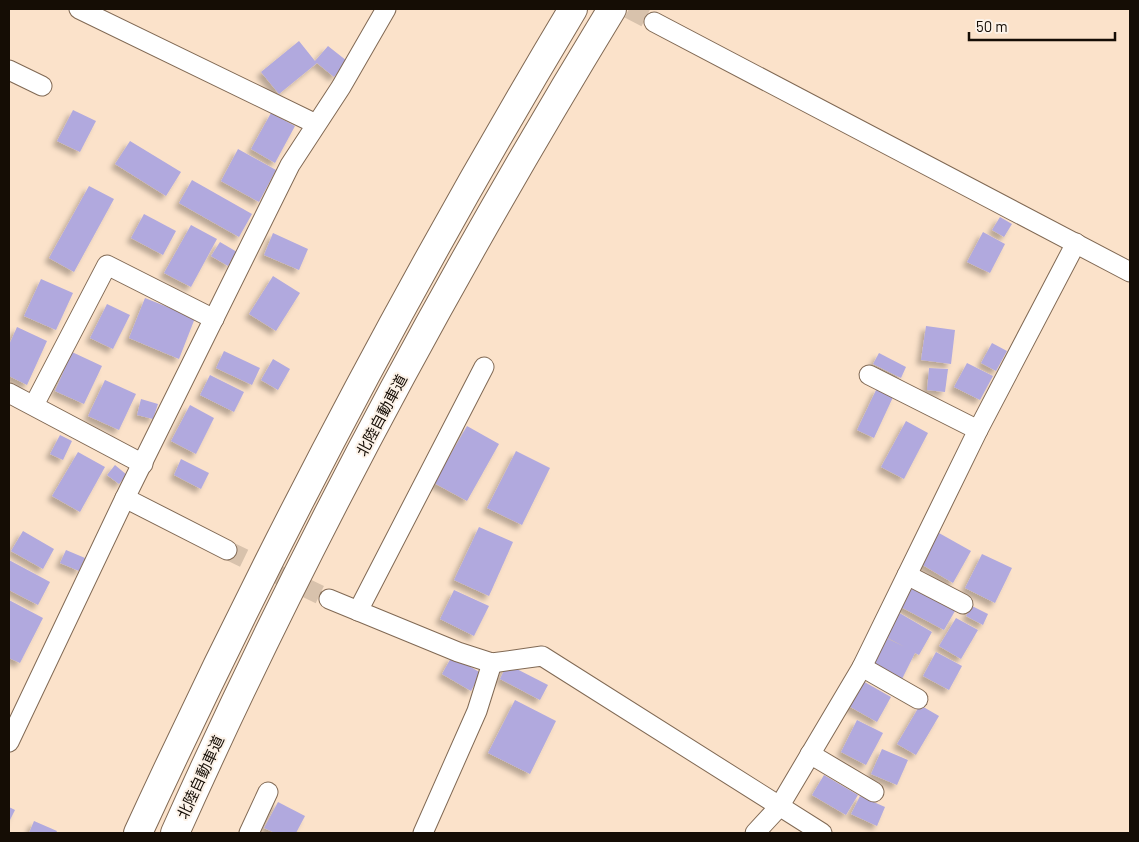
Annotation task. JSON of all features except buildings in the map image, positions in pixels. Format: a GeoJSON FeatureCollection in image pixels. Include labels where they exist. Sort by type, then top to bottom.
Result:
{"type":"FeatureCollection","features":[{"type":"Feature","properties":{"kind":"highway"},"geometry":{"type":"LineString","coordinates":[[138,833],[185,731],[262,574],[355,393],[447,225],[573,9]]}},
{"type":"Feature","properties":{"kind":"highway","name":"北陸自動車道"},"geometry":{"type":"LineString","coordinates":[[175,833],[212,750],[296,577],[378,421],[476,240],[612,9]]}},
{"type":"Feature","properties":{"kind":"street"},"geometry":{"type":"LineString","coordinates":[[79,9],[316,124]]}},
{"type":"Feature","properties":{"kind":"street"},"geometry":{"type":"LineString","coordinates":[[9,742],[125,498],[290,165],[341,87],[386,9]]}},
{"type":"Feature","properties":{"kind":"street"},"geometry":{"type":"LineString","coordinates":[[654,22],[1130,272]]}},
{"type":"Feature","properties":{"kind":"street"},"geometry":{"type":"LineString","coordinates":[[9,70],[42,86]]}},
{"type":"Feature","properties":{"kind":"street"},"geometry":{"type":"LineString","coordinates":[[755,833],[779,807],[862,667],[978,430],[1076,243]]}},
{"type":"Feature","properties":{"kind":"street"},"geometry":{"type":"LineString","coordinates":[[34,405],[107,265],[214,319]]}},
{"type":"Feature","properties":{"kind":"street"},"geometry":{"type":"LineString","coordinates":[[358,611],[484,367]]}},
{"type":"Feature","properties":{"kind":"street"},"geometry":{"type":"LineString","coordinates":[[869,375],[978,430]]}},
{"type":"Feature","properties":{"kind":"street"},"geometry":{"type":"LineString","coordinates":[[9,393],[142,464]]}},
{"type":"Feature","properties":{"kind":"street"},"geometry":{"type":"LineString","coordinates":[[125,498],[227,550]]}},
{"type":"Feature","properties":{"kind":"street"},"geometry":{"type":"LineString","coordinates":[[907,575],[963,604]]}},
{"type":"Feature","properties":{"kind":"street"},"geometry":{"type":"LineString","coordinates":[[329,600],[458,652],[492,663],[542,656],[822,833]]}},
{"type":"Feature","properties":{"kind":"street"},"geometry":{"type":"LineString","coordinates":[[423,833],[477,711],[492,663]]}},
{"type":"Feature","properties":{"kind":"street"},"geometry":{"type":"LineString","coordinates":[[862,667],[918,699]]}},
{"type":"Feature","properties":{"kind":"street"},"geometry":{"type":"LineString","coordinates":[[810,754],[874,792]]}},
{"type":"Feature","properties":{"kind":"street"},"geometry":{"type":"LineString","coordinates":[[249,833],[268,792]]}},
{"type":"Feature","properties":{"kind":"tunnel"},"geometry":{"type":"LineString","coordinates":[[629,9],[654,22]]}},
{"type":"Feature","properties":{"kind":"tunnel"},"geometry":{"type":"LineString","coordinates":[[227,550],[329,599]]}}]}
